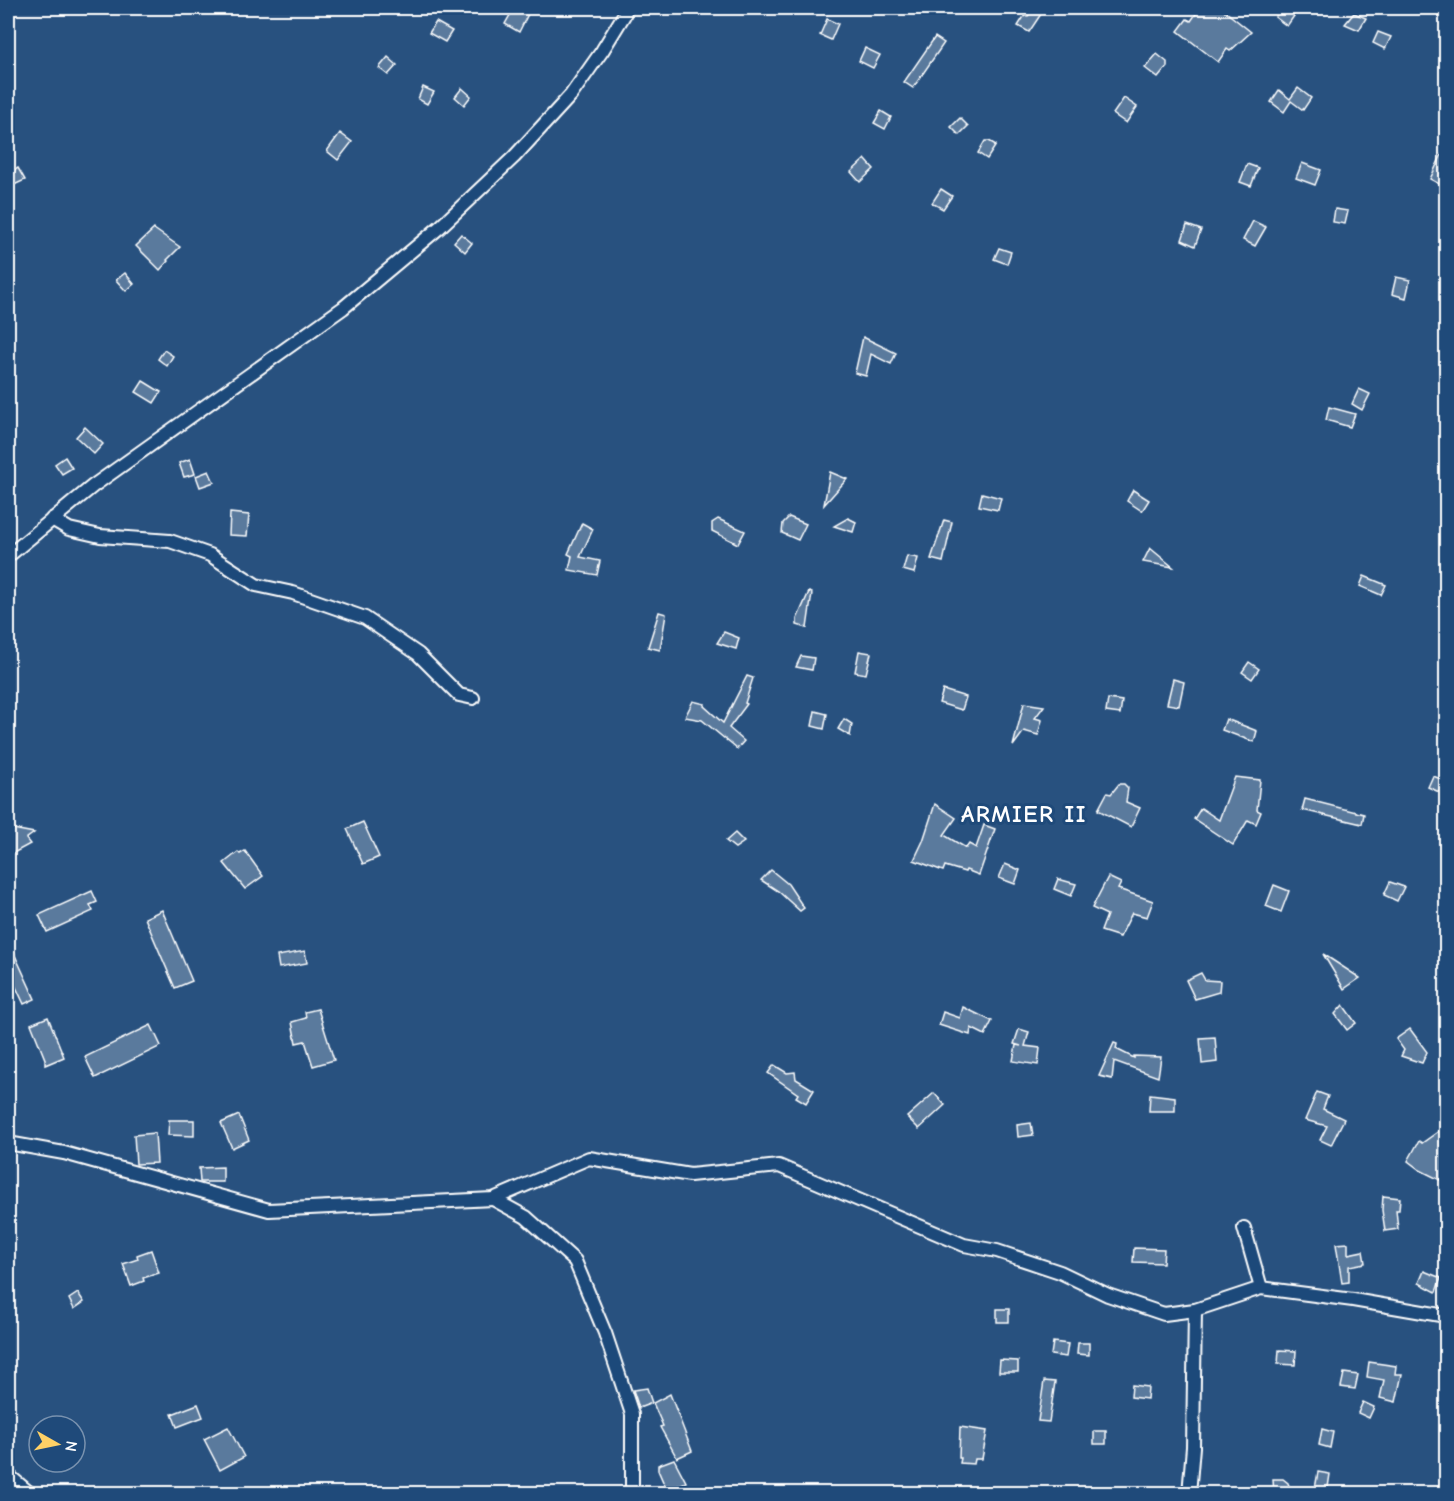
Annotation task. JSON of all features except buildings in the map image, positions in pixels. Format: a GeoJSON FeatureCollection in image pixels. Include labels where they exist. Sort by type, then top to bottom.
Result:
{"type":"FeatureCollection","features":[{"type":"Feature","properties":{"kind":"street"},"geometry":{"type":"LineString","coordinates":[[8,556],[93,486],[342,308],[440,227],[514,157],[572,95],[619,24],[626,8]]}},
{"type":"Feature","properties":{"kind":"street"},"geometry":{"type":"LineString","coordinates":[[52,519],[69,529],[100,536],[171,541],[210,555],[256,585],[293,593],[365,618],[418,654],[459,695],[473,698]]}},
{"type":"Feature","properties":{"kind":"street"},"geometry":{"type":"LineString","coordinates":[[8,1143],[64,1153],[269,1210],[493,1199],[589,1158],[690,1175],[779,1166],[964,1245],[997,1251],[1060,1272],[1108,1296],[1164,1314],[1195,1310],[1261,1288],[1446,1316]]}},
{"type":"Feature","properties":{"kind":"street"},"geometry":{"type":"LineString","coordinates":[[493,1199],[526,1217],[575,1262],[605,1333],[632,1414],[632,1494]]}},
{"type":"Feature","properties":{"kind":"street"},"geometry":{"type":"LineString","coordinates":[[1244,1228],[1261,1288]]}},
{"type":"Feature","properties":{"kind":"street"},"geometry":{"type":"LineString","coordinates":[[1189,1494],[1193,1447],[1195,1310]]}},
{"type":"Feature","properties":{"kind":"district","name":"ARMIER II"},"geometry":{"type":"Point","coordinates":[1024,814]}}]}
